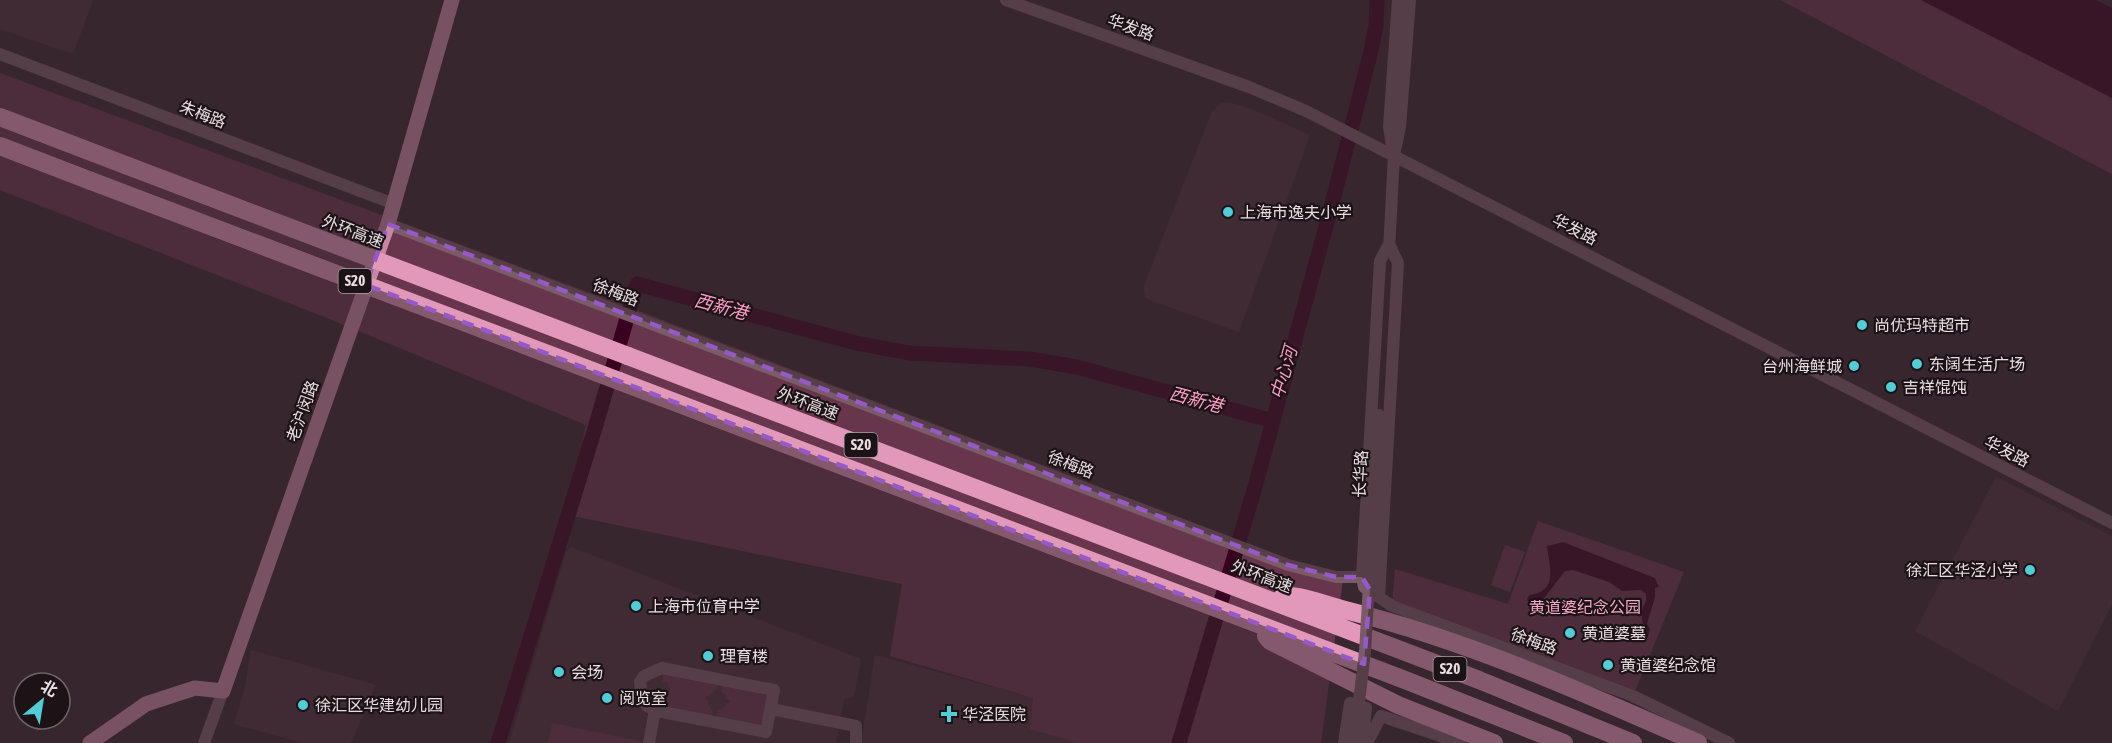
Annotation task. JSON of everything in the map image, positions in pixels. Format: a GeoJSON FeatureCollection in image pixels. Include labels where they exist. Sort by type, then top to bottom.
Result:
{"type":"FeatureCollection","features":[{"type":"Feature","properties":{"kind":"highway","name":"外环高速"},"geometry":{"type":"LineString","coordinates":[[0,117],[1266,598],[1490,684],[1633,743]]}},
{"type":"Feature","properties":{"kind":"highway","name":"S20"},"geometry":{"type":"LineString","coordinates":[[0,146],[1206,604],[1564,743]]}},
{"type":"Feature","properties":{"kind":"highway"},"geometry":{"type":"LineString","coordinates":[[1266,598],[1286,595],[1422,631],[1553,682],[1698,743]]}},
{"type":"Feature","properties":{"kind":"highway"},"geometry":{"type":"LineString","coordinates":[[1255,623],[1270,641],[1365,689],[1494,743]]}},
{"type":"Feature","properties":{"kind":"main road","name":"老沪闵路"},"geometry":{"type":"LineString","coordinates":[[223,692],[388,224],[452,0]]}},
{"type":"Feature","properties":{"kind":"main road"},"geometry":{"type":"LineString","coordinates":[[90,743],[146,704],[195,688],[223,692]]}},
{"type":"Feature","properties":{"kind":"street","name":"华发路"},"geometry":{"type":"LineString","coordinates":[[1006,0],[1249,87],[1330,122],[2112,523]]}},
{"type":"Feature","properties":{"kind":"street","name":"长华路"},"geometry":{"type":"LineString","coordinates":[[1394,155],[1389,127],[1398,0]]}},
{"type":"Feature","properties":{"kind":"street","name":"长华路"},"geometry":{"type":"LineString","coordinates":[[1354,743],[1367,630],[1394,155],[1400,127],[1410,0]]}},
{"type":"Feature","properties":{"kind":"street","name":"朱梅路"},"geometry":{"type":"LineString","coordinates":[[0,54],[394,204]]}},
{"type":"Feature","properties":{"kind":"street","name":"徐梅路"},"geometry":{"type":"LineString","coordinates":[[388,224],[1288,565],[1336,578],[1362,577],[1364,587],[1392,606],[1633,696],[1730,743]]}},
{"type":"Feature","properties":{"kind":"street","name":"长华路"},"geometry":{"type":"LineString","coordinates":[[1362,577],[1380,261],[1389,244]]}},
{"type":"Feature","properties":{"kind":"street","name":"长华路"},"geometry":{"type":"LineString","coordinates":[[1379,596],[1398,263],[1389,244]]}},
{"type":"Feature","properties":{"kind":"street"},"geometry":{"type":"LineString","coordinates":[[662,668],[774,690],[771,710],[766,732],[655,710],[647,706],[642,698],[640,682],[644,676],[662,668]]}},
{"type":"Feature","properties":{"kind":"street"},"geometry":{"type":"LineString","coordinates":[[204,743],[223,692]]}},
{"type":"Feature","properties":{"kind":"street"},"geometry":{"type":"LineString","coordinates":[[1344,743],[1350,703],[1366,708],[1362,743]]}},
{"type":"Feature","properties":{"kind":"street"},"geometry":{"type":"LineString","coordinates":[[649,743],[655,710]]}},
{"type":"Feature","properties":{"kind":"street"},"geometry":{"type":"LineString","coordinates":[[771,710],[856,726],[856,743]]}},
{"type":"Feature","properties":{"kind":"street"},"geometry":{"type":"LineString","coordinates":[[1367,743],[1381,716],[1461,743]]}},
{"type":"Feature","properties":{"kind":"highlighted area"},"geometry":{"type":"Polygon","coordinates":[[[388,224],[1288,565],[1336,577],[1362,577],[1370,590],[1364,664],[1232,614],[366,285],[388,224]]]}},
{"type":"Feature","properties":{"kind":"shaded area"},"geometry":{"type":"Polygon","coordinates":[[[0,0],[93,0],[73,54],[0,29],[0,0]]]}},
{"type":"Feature","properties":{"kind":"shaded area"},"geometry":{"type":"Polygon","coordinates":[[[1921,0],[2096,0],[2112,8],[2112,98],[1921,0]]]}},
{"type":"Feature","properties":{"kind":"shaded area","name":"上海市逸夫小学"},"geometry":{"type":"Polygon","coordinates":[[[1229,102],[1259,112],[1310,135],[1239,332],[1152,301],[1146,298],[1143,288],[1212,111],[1222,103],[1229,102]]]}},
{"type":"Feature","properties":{"kind":"shaded area","name":"徐汇区华泾小学"},"geometry":{"type":"Polygon","coordinates":[[[1996,477],[2112,536],[2112,604],[2058,711],[1915,631],[1996,477]]]}},
{"type":"Feature","properties":{"kind":"shaded area"},"geometry":{"type":"Polygon","coordinates":[[[1563,542],[1655,578],[1659,587],[1655,588],[1655,597],[1647,624],[1650,629],[1648,637],[1645,637],[1641,612],[1646,601],[1646,594],[1641,590],[1622,591],[1609,582],[1573,570],[1565,571],[1538,606],[1530,607],[1527,599],[1529,595],[1544,589],[1550,578],[1547,546],[1563,542]]]}},
{"type":"Feature","properties":{"kind":"shaded area","name":"上海市位育中学"},"geometry":{"type":"Polygon","coordinates":[[[571,547],[861,659],[854,696],[844,700],[836,743],[509,743],[566,552],[571,547]]]}},
{"type":"Feature","properties":{"kind":"shaded area","name":"徐汇区华建幼儿园"},"geometry":{"type":"Polygon","coordinates":[[[251,650],[376,685],[351,743],[302,743],[234,724],[245,687],[251,650]]]}},
{"type":"Feature","properties":{"kind":"shaded area","name":"华泾医院"},"geometry":{"type":"Polygon","coordinates":[[[875,655],[1034,698],[1081,743],[861,743],[875,655]]]}},
{"type":"Feature","properties":{"kind":"green space"},"geometry":{"type":"Polygon","coordinates":[[[1780,0],[1921,0],[2112,98],[2112,174],[1780,0]]]}},
{"type":"Feature","properties":{"kind":"green space"},"geometry":{"type":"Polygon","coordinates":[[[0,73],[639,311],[1343,580],[1321,743],[1079,743],[1030,729],[1033,698],[890,656],[902,584],[568,515],[586,425],[322,316],[0,190],[0,73]]]}},
{"type":"Feature","properties":{"kind":"green space","name":"黄道婆纪念公园"},"geometry":{"type":"Polygon","coordinates":[[[1538,521],[1684,572],[1633,696],[1392,606],[1395,569],[1508,604],[1538,521]]]}},
{"type":"Feature","properties":{"kind":"green space"},"geometry":{"type":"Polygon","coordinates":[[[1505,545],[1525,552],[1510,592],[1491,585],[1505,545]]]}},
{"type":"Feature","properties":{"kind":"green space"},"geometry":{"type":"Polygon","coordinates":[[[664,671],[718,682],[716,690],[705,696],[712,715],[710,717],[659,707],[661,698],[669,694],[670,689],[667,682],[662,681],[664,671]]]}},
{"type":"Feature","properties":{"kind":"green space"},"geometry":{"type":"Polygon","coordinates":[[[723,683],[768,692],[763,725],[716,717],[718,710],[724,708],[726,703],[729,704],[730,700],[726,699],[726,695],[721,691],[723,683]]]}},
{"type":"Feature","properties":{"kind":"green space"},"geometry":{"type":"Polygon","coordinates":[[[552,723],[640,741],[640,743],[548,743],[552,723]]]}},
{"type":"Feature","properties":{"kind":"waterway","name":"中心河"},"geometry":{"type":"LineString","coordinates":[[1179,743],[1255,487],[1332,204],[1370,55],[1376,26],[1377,0]]}},
{"type":"Feature","properties":{"kind":"waterway","name":"西新港"},"geometry":{"type":"LineString","coordinates":[[498,743],[637,284],[856,343],[909,353],[1030,359],[1077,367],[1273,421]]}},
{"type":"Feature","properties":{"kind":"place","name":"上海市逸夫小学"},"geometry":{"type":"Point","coordinates":[1228,212]}},
{"type":"Feature","properties":{"kind":"place","name":"尚优玛特超市"},"geometry":{"type":"Point","coordinates":[1862,325]}},
{"type":"Feature","properties":{"kind":"place","name":"东阔生活广场"},"geometry":{"type":"Point","coordinates":[1917,364]}},
{"type":"Feature","properties":{"kind":"place","name":"台州海鲜城"},"geometry":{"type":"Point","coordinates":[1854,366]}},
{"type":"Feature","properties":{"kind":"place","name":"吉祥馄饨"},"geometry":{"type":"Point","coordinates":[1891,387]}},
{"type":"Feature","properties":{"kind":"place","name":"徐汇区华泾小学"},"geometry":{"type":"Point","coordinates":[2030,570]}},
{"type":"Feature","properties":{"kind":"place","name":"上海市位育中学"},"geometry":{"type":"Point","coordinates":[636,606]}},
{"type":"Feature","properties":{"kind":"place","name":"黄道婆墓"},"geometry":{"type":"Point","coordinates":[1570,633]}},
{"type":"Feature","properties":{"kind":"place","name":"理育楼"},"geometry":{"type":"Point","coordinates":[708,656]}},
{"type":"Feature","properties":{"kind":"place","name":"黄道婆纪念馆"},"geometry":{"type":"Point","coordinates":[1608,665]}},
{"type":"Feature","properties":{"kind":"place","name":"会场"},"geometry":{"type":"Point","coordinates":[559,672]}},
{"type":"Feature","properties":{"kind":"place","name":"阅览室"},"geometry":{"type":"Point","coordinates":[607,698]}},
{"type":"Feature","properties":{"kind":"place","name":"徐汇区华建幼儿园"},"geometry":{"type":"Point","coordinates":[303,705]}},
{"type":"Feature","properties":{"kind":"place","name":"华泾医院"},"geometry":{"type":"Point","coordinates":[949,714]}}]}
